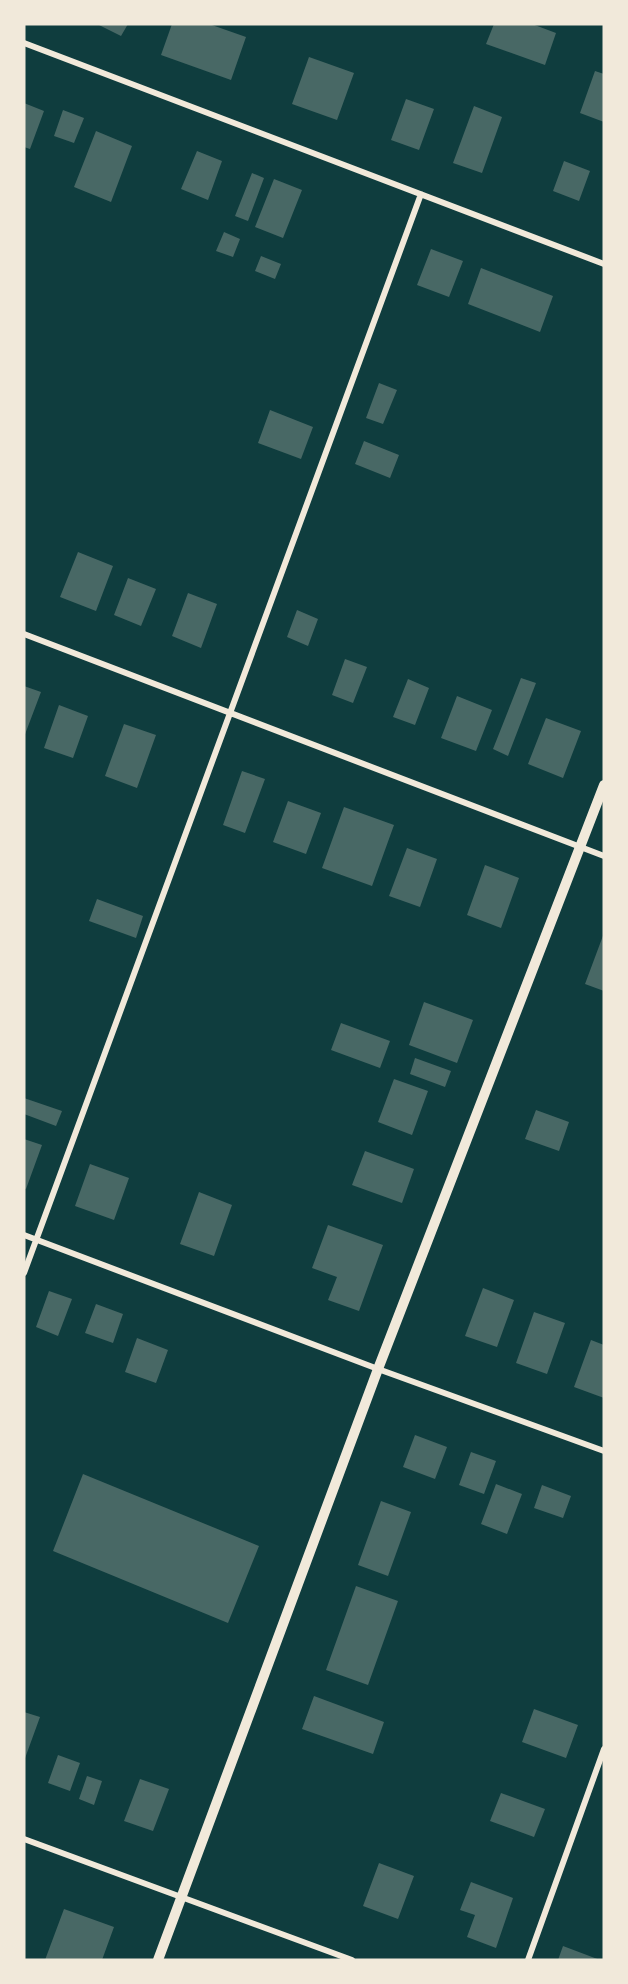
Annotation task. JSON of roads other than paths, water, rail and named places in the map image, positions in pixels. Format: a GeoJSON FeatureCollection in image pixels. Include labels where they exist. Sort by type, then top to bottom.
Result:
{"type":"FeatureCollection","features":[{"type":"Feature","properties":{"kind":"street"},"geometry":{"type":"LineString","coordinates":[[24,43],[604,264]]}},
{"type":"Feature","properties":{"kind":"street"},"geometry":{"type":"LineString","coordinates":[[24,1273],[421,194]]}},
{"type":"Feature","properties":{"kind":"street"},"geometry":{"type":"LineString","coordinates":[[24,634],[604,856]]}},
{"type":"Feature","properties":{"kind":"street"},"geometry":{"type":"LineString","coordinates":[[158,1960],[378,1369],[604,786]]}},
{"type":"Feature","properties":{"kind":"street"},"geometry":{"type":"LineString","coordinates":[[24,1234],[378,1369],[604,1451]]}},
{"type":"Feature","properties":{"kind":"street"},"geometry":{"type":"LineString","coordinates":[[528,1960],[604,1749]]}},
{"type":"Feature","properties":{"kind":"street"},"geometry":{"type":"LineString","coordinates":[[24,1839],[352,1960]]}}]}
